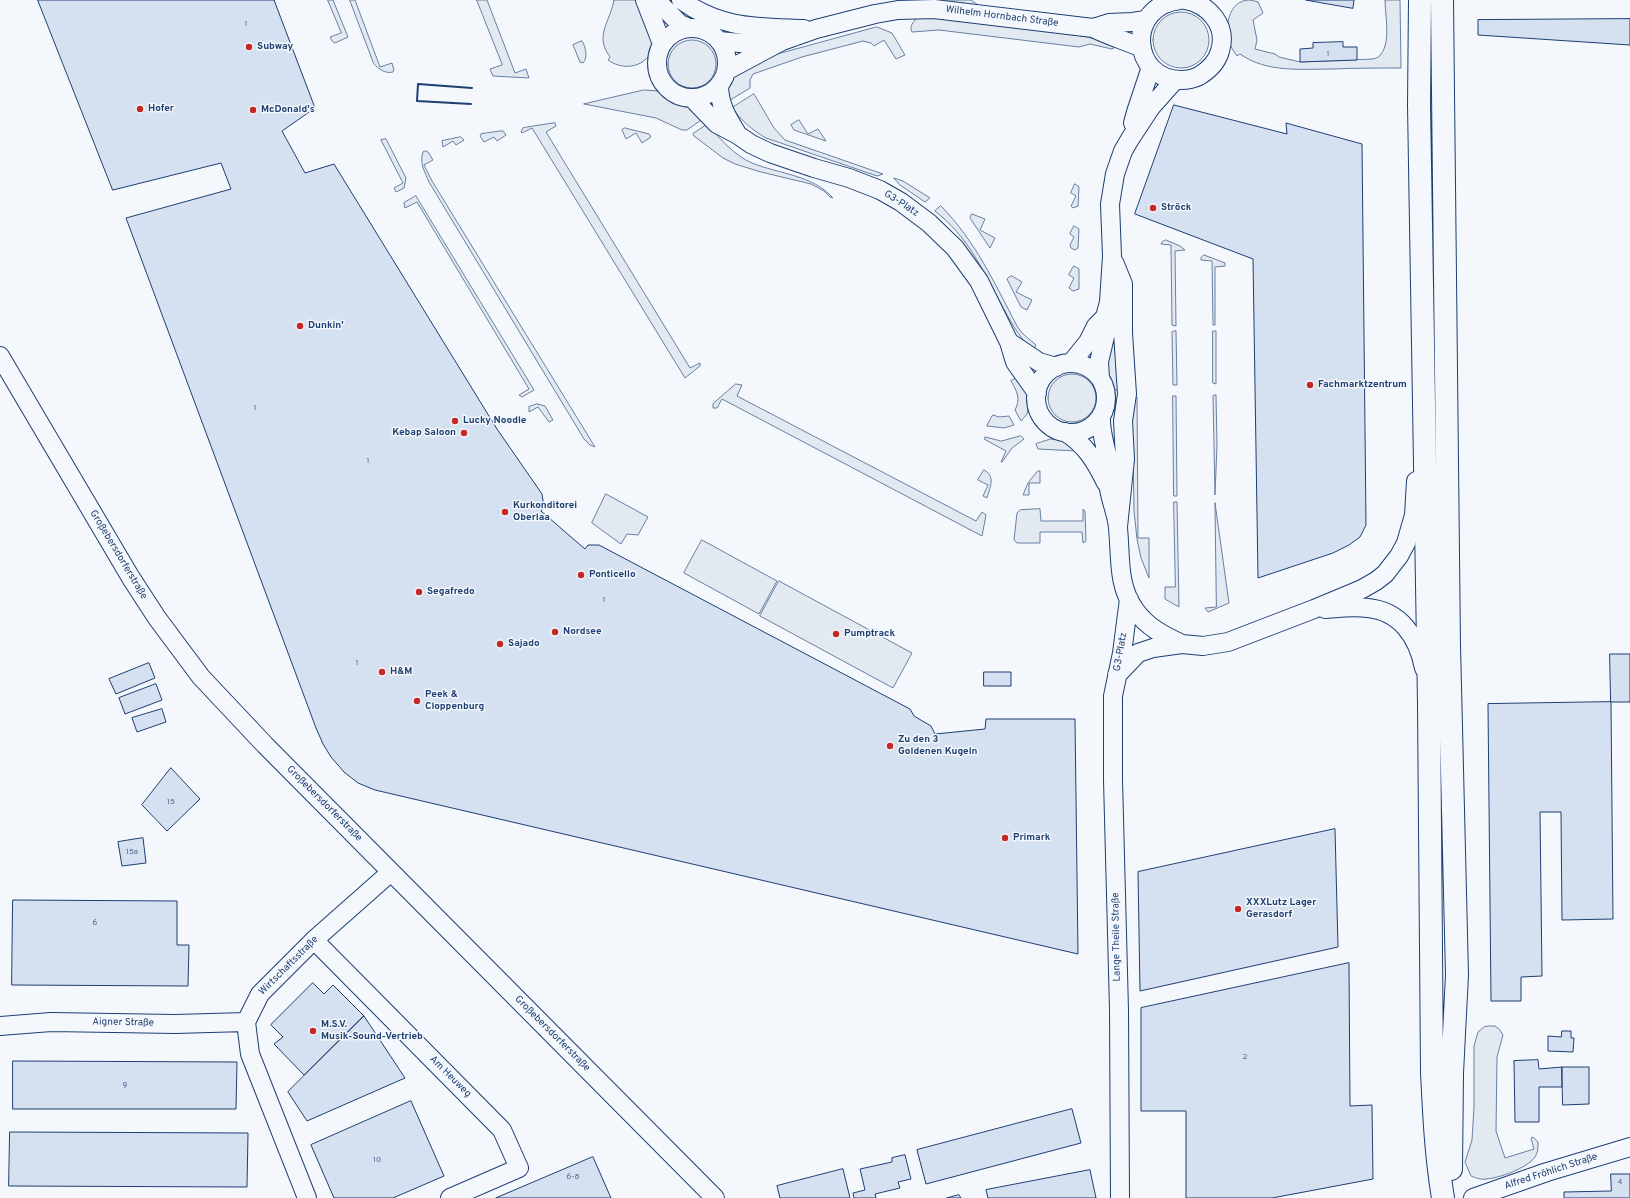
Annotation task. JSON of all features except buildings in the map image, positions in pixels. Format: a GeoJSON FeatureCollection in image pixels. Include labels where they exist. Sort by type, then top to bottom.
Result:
{"type":"FeatureCollection","features":[{"type":"Feature","properties":{"kind":"main road"},"geometry":{"type":"LineString","coordinates":[[1420,0],[1419,105],[1430,704],[1432,1072],[1438,1170],[1443,1198]]}},
{"type":"Feature","properties":{"kind":"main road"},"geometry":{"type":"LineString","coordinates":[[1442,0],[1449,645],[1457,975],[1452,1073],[1451,1171],[1446,1198]]}},
{"type":"Feature","properties":{"kind":"street"},"geometry":{"type":"LineString","coordinates":[[646,0],[662,44]]}},
{"type":"Feature","properties":{"kind":"street"},"geometry":{"type":"LineString","coordinates":[[656,0],[680,24],[689,28],[706,31],[719,41],[725,52],[722,78],[711,92],[703,96],[692,98],[679,96],[671,92],[659,77],[657,69],[657,59],[662,44],[674,33],[689,28]]}},
{"type":"Feature","properties":{"kind":"street","name":"Wilhelm Hornbach Straße"},"geometry":{"type":"LineString","coordinates":[[681,0],[689,6],[715,19],[741,26],[816,29]]}},
{"type":"Feature","properties":{"kind":"street"},"geometry":{"type":"LineString","coordinates":[[1180,0],[1171,1],[1158,7],[1146,20],[1141,35],[1142,48],[1145,58],[1151,67],[1163,76],[1175,80],[1192,78],[1210,68],[1220,51],[1222,40],[1218,23],[1210,12],[1198,4],[1185,0]]}},
{"type":"Feature","properties":{"kind":"street","name":"Wilhelm Hornbach Straße"},"geometry":{"type":"LineString","coordinates":[[722,78],[782,41],[816,29],[890,12],[934,8],[1093,28],[1106,35],[1121,39],[1142,48]]}},
{"type":"Feature","properties":{"kind":"street","name":"Wilhelm Hornbach Straße"},"geometry":{"type":"LineString","coordinates":[[1093,28],[1109,23],[1146,20]]}},
{"type":"Feature","properties":{"kind":"street","name":"Wilhelm Hornbach Straße"},"geometry":{"type":"LineString","coordinates":[[719,41],[782,41]]}},
{"type":"Feature","properties":{"kind":"street"},"geometry":{"type":"LineString","coordinates":[[1130,139],[1136,112],[1151,67]]}},
{"type":"Feature","properties":{"kind":"street","name":"G3-Platz"},"geometry":{"type":"LineString","coordinates":[[722,78],[719,94],[722,109],[738,135]]}},
{"type":"Feature","properties":{"kind":"street"},"geometry":{"type":"LineString","coordinates":[[1037,393],[1040,382],[1043,378],[1063,365],[1088,342],[1096,326],[1105,317],[1109,302],[1112,256],[1110,204],[1115,174],[1123,151],[1130,139],[1151,107],[1175,80]]}},
{"type":"Feature","properties":{"kind":"street","name":"G3-Platz"},"geometry":{"type":"LineString","coordinates":[[692,98],[717,124],[751,144],[770,153],[849,178],[880,190],[920,216],[956,248],[979,281],[1009,342],[1015,362],[1037,393],[1037,406],[1044,419],[1050,426],[1077,439],[1086,449],[1108,487],[1118,527],[1119,565],[1122,580],[1135,610],[1158,633],[1182,644]]}},
{"type":"Feature","properties":{"kind":"street"},"geometry":{"type":"LineString","coordinates":[[1112,256],[1123,284],[1123,333],[1127,394],[1123,421],[1125,459],[1118,527]]}},
{"type":"Feature","properties":{"kind":"street","name":"G3-Platz"},"geometry":{"type":"LineString","coordinates":[[1105,317],[1106,332],[1099,362],[1100,378],[1105,388],[1106,398],[1101,416],[1100,428],[1108,460],[1108,487]]}},
{"type":"Feature","properties":{"kind":"street"},"geometry":{"type":"LineString","coordinates":[[1009,342],[1039,362],[1086,366],[1100,378]]}},
{"type":"Feature","properties":{"kind":"street","name":"Großebersdorferstraße"},"geometry":{"type":"LineString","coordinates":[[0,356],[131,578],[178,647],[201,677],[391,872],[715,1198]]}},
{"type":"Feature","properties":{"kind":"street"},"geometry":{"type":"LineString","coordinates":[[1182,644],[1203,646],[1228,642],[1362,589],[1385,574],[1399,556],[1406,543],[1414,515],[1424,369]]}},
{"type":"Feature","properties":{"kind":"street"},"geometry":{"type":"LineString","coordinates":[[1065,432],[1079,432],[1089,428],[1101,416]]}},
{"type":"Feature","properties":{"kind":"street","name":"G3-Platz"},"geometry":{"type":"LineString","coordinates":[[1116,676],[1122,653],[1129,599]]}},
{"type":"Feature","properties":{"kind":"street"},"geometry":{"type":"LineString","coordinates":[[1314,609],[1366,607],[1379,609],[1402,622],[1417,642],[1423,662],[1430,704]]}},
{"type":"Feature","properties":{"kind":"street","name":"G3-Platz"},"geometry":{"type":"LineString","coordinates":[[1116,676],[1138,653],[1153,648],[1182,644]]}},
{"type":"Feature","properties":{"kind":"street","name":"Lange Theile Straße"},"geometry":{"type":"LineString","coordinates":[[1116,676],[1112,696],[1119,1010],[1120,1198]]}},
{"type":"Feature","properties":{"kind":"street","name":"Wirtschaftsstraße"},"geometry":{"type":"LineString","coordinates":[[246,1022],[260,994],[314,940],[391,872]]}},
{"type":"Feature","properties":{"kind":"street","name":"Am Heuweg"},"geometry":{"type":"LineString","coordinates":[[314,940],[502,1130],[508,1141],[519,1168],[450,1198]]}},
{"type":"Feature","properties":{"kind":"street","name":"Aigner Straße"},"geometry":{"type":"LineString","coordinates":[[0,1026],[51,1022],[175,1024],[246,1022]]}},
{"type":"Feature","properties":{"kind":"street"},"geometry":{"type":"LineString","coordinates":[[246,1022],[250,1054],[307,1198]]}},
{"type":"Feature","properties":{"kind":"street","name":"Alfred Fröhlich Straße"},"geometry":{"type":"LineString","coordinates":[[1473,1198],[1547,1172],[1630,1148]]}},
{"type":"Feature","properties":{"kind":"shaded area"},"geometry":{"type":"Polygon","coordinates":[[[328,0],[333,0],[348,37],[335,43],[330,37],[341,33],[328,0]]]}},
{"type":"Feature","properties":{"kind":"shaded area"},"geometry":{"type":"Polygon","coordinates":[[[350,0],[355,0],[380,67],[392,63],[394,70],[393,72],[385,72],[374,64],[350,0]]]}},
{"type":"Feature","properties":{"kind":"shaded area"},"geometry":{"type":"Polygon","coordinates":[[[477,0],[487,0],[515,73],[526,69],[529,78],[493,76],[490,69],[502,65],[477,0]]]}},
{"type":"Feature","properties":{"kind":"shaded area"},"geometry":{"type":"Polygon","coordinates":[[[614,0],[637,0],[651,29],[653,46],[650,54],[639,64],[623,66],[608,60],[610,57],[605,49],[603,35],[614,0]]]}},
{"type":"Feature","properties":{"kind":"shaded area"},"geometry":{"type":"Polygon","coordinates":[[[666,0],[671,0],[679,6],[758,35],[721,34],[709,27],[689,21],[666,0]]]}},
{"type":"Feature","properties":{"kind":"shaded area"},"geometry":{"type":"Polygon","coordinates":[[[971,0],[978,5],[955,2],[925,1],[971,0]]]}},
{"type":"Feature","properties":{"kind":"shaded area"},"geometry":{"type":"Polygon","coordinates":[[[1251,0],[1258,2],[1263,13],[1253,20],[1257,40],[1255,49],[1300,62],[1373,59],[1379,57],[1384,49],[1387,36],[1385,0],[1400,0],[1401,68],[1285,69],[1261,64],[1240,54],[1237,56],[1229,42],[1227,31],[1230,14],[1237,5],[1243,1],[1251,0]]]}},
{"type":"Feature","properties":{"kind":"shaded area"},"geometry":{"type":"Polygon","coordinates":[[[1176,12],[1186,12],[1201,20],[1207,29],[1209,40],[1207,51],[1201,60],[1186,68],[1176,68],[1165,63],[1158,56],[1153,45],[1153,35],[1158,24],[1165,17],[1176,12]]]}},
{"type":"Feature","properties":{"kind":"shaded area"},"geometry":{"type":"Polygon","coordinates":[[[930,17],[1083,36],[1115,44],[1114,48],[1112,49],[1090,44],[1079,47],[939,30],[912,32],[911,26],[917,18],[930,17]]]}},
{"type":"Feature","properties":{"kind":"shaded area"},"geometry":{"type":"Polygon","coordinates":[[[877,27],[892,33],[905,55],[896,59],[884,40],[874,46],[871,43],[863,41],[802,57],[753,74],[750,80],[750,88],[727,102],[726,94],[728,83],[733,75],[774,55],[877,27]]]}},
{"type":"Feature","properties":{"kind":"shaded area"},"geometry":{"type":"Polygon","coordinates":[[[687,40],[697,40],[706,44],[712,50],[715,55],[715,73],[706,84],[697,88],[687,88],[678,84],[672,78],[668,69],[668,59],[672,50],[678,44],[687,40]]]}},
{"type":"Feature","properties":{"kind":"shaded area"},"geometry":{"type":"Polygon","coordinates":[[[582,41],[586,52],[586,58],[583,63],[580,62],[573,45],[582,41]]]}},
{"type":"Feature","properties":{"kind":"shaded area"},"geometry":{"type":"Polygon","coordinates":[[[644,90],[659,91],[670,98],[691,106],[704,118],[687,130],[682,130],[656,118],[584,104],[644,90]]]}},
{"type":"Feature","properties":{"kind":"shaded area"},"geometry":{"type":"Polygon","coordinates":[[[754,94],[774,128],[785,140],[883,174],[877,176],[761,135],[748,125],[732,108],[754,94]]]}},
{"type":"Feature","properties":{"kind":"shaded area"},"geometry":{"type":"Polygon","coordinates":[[[799,120],[808,134],[818,129],[826,141],[794,130],[791,125],[799,120]]]}},
{"type":"Feature","properties":{"kind":"shaded area"},"geometry":{"type":"Polygon","coordinates":[[[555,123],[556,126],[546,132],[690,368],[700,363],[700,366],[685,378],[532,128],[522,133],[521,132],[523,128],[555,123]]]}},
{"type":"Feature","properties":{"kind":"shaded area"},"geometry":{"type":"Polygon","coordinates":[[[708,125],[734,152],[746,160],[762,167],[795,176],[816,184],[833,198],[811,184],[761,172],[735,164],[723,158],[694,136],[693,134],[708,125]]]}},
{"type":"Feature","properties":{"kind":"shaded area"},"geometry":{"type":"Polygon","coordinates":[[[625,128],[649,134],[651,137],[642,143],[636,133],[626,139],[622,130],[625,128]]]}},
{"type":"Feature","properties":{"kind":"shaded area"},"geometry":{"type":"Polygon","coordinates":[[[503,131],[506,135],[497,141],[494,137],[484,142],[480,136],[481,134],[503,131]]]}},
{"type":"Feature","properties":{"kind":"shaded area"},"geometry":{"type":"Polygon","coordinates":[[[461,137],[464,140],[456,145],[453,141],[443,147],[442,141],[461,137]]]}},
{"type":"Feature","properties":{"kind":"shaded area"},"geometry":{"type":"Polygon","coordinates":[[[386,139],[406,178],[404,188],[396,192],[394,188],[403,183],[381,140],[386,139]]]}},
{"type":"Feature","properties":{"kind":"shaded area"},"geometry":{"type":"Polygon","coordinates":[[[426,151],[433,160],[424,165],[432,181],[595,447],[590,445],[584,439],[429,182],[422,160],[423,152],[426,151]]]}},
{"type":"Feature","properties":{"kind":"shaded area"},"geometry":{"type":"Polygon","coordinates":[[[894,178],[903,181],[930,198],[925,202],[900,185],[894,178]]]}},
{"type":"Feature","properties":{"kind":"shaded area"},"geometry":{"type":"Polygon","coordinates":[[[1075,184],[1079,187],[1078,206],[1073,208],[1071,206],[1076,196],[1071,193],[1075,184]]]}},
{"type":"Feature","properties":{"kind":"shaded area"},"geometry":{"type":"Polygon","coordinates":[[[416,196],[534,390],[522,397],[519,395],[529,389],[417,202],[405,208],[404,203],[416,196]]]}},
{"type":"Feature","properties":{"kind":"shaded area"},"geometry":{"type":"Polygon","coordinates":[[[941,206],[964,234],[984,263],[1017,326],[1022,333],[1036,345],[1033,350],[1023,340],[1015,328],[973,253],[956,231],[935,211],[941,206]]]}},
{"type":"Feature","properties":{"kind":"shaded area"},"geometry":{"type":"Polygon","coordinates":[[[972,214],[985,219],[980,230],[995,238],[990,248],[970,218],[972,214]]]}},
{"type":"Feature","properties":{"kind":"shaded area"},"geometry":{"type":"Polygon","coordinates":[[[1074,226],[1079,229],[1078,248],[1075,250],[1071,248],[1070,245],[1074,237],[1070,234],[1074,226]]]}},
{"type":"Feature","properties":{"kind":"shaded area"},"geometry":{"type":"Polygon","coordinates":[[[1166,240],[1180,246],[1185,250],[1175,251],[1176,326],[1172,325],[1171,245],[1161,244],[1166,240]]]}},
{"type":"Feature","properties":{"kind":"shaded area"},"geometry":{"type":"Polygon","coordinates":[[[1204,255],[1225,263],[1225,266],[1215,267],[1215,325],[1213,325],[1212,261],[1201,260],[1204,255]]]}},
{"type":"Feature","properties":{"kind":"shaded area"},"geometry":{"type":"Polygon","coordinates":[[[1074,266],[1079,269],[1079,289],[1073,291],[1069,288],[1074,278],[1069,275],[1074,266]]]}},
{"type":"Feature","properties":{"kind":"shaded area"},"geometry":{"type":"Polygon","coordinates":[[[1012,276],[1022,282],[1016,292],[1032,300],[1027,310],[1021,307],[1007,279],[1012,276]]]}},
{"type":"Feature","properties":{"kind":"shaded area"},"geometry":{"type":"Polygon","coordinates":[[[1115,317],[1122,390],[1112,390],[1105,372],[1115,317]]]}},
{"type":"Feature","properties":{"kind":"shaded area"},"geometry":{"type":"Polygon","coordinates":[[[1176,331],[1177,385],[1173,385],[1172,332],[1176,331]]]}},
{"type":"Feature","properties":{"kind":"shaded area"},"geometry":{"type":"Polygon","coordinates":[[[1213,331],[1216,331],[1216,384],[1213,383],[1213,331]]]}},
{"type":"Feature","properties":{"kind":"shaded area"},"geometry":{"type":"Polygon","coordinates":[[[1072,374],[1081,376],[1089,381],[1094,389],[1096,398],[1094,407],[1089,415],[1081,420],[1072,422],[1063,420],[1055,415],[1050,407],[1048,398],[1050,389],[1055,381],[1063,376],[1072,374]]]}},
{"type":"Feature","properties":{"kind":"shaded area"},"geometry":{"type":"Polygon","coordinates":[[[1018,377],[1030,397],[1027,414],[1021,421],[1015,410],[1018,402],[1018,395],[1011,381],[1018,377]]]}},
{"type":"Feature","properties":{"kind":"shaded area"},"geometry":{"type":"Polygon","coordinates":[[[736,384],[742,385],[737,396],[976,521],[982,512],[986,515],[982,536],[722,399],[717,408],[713,408],[713,404],[736,384]]]}},
{"type":"Feature","properties":{"kind":"shaded area"},"geometry":{"type":"Polygon","coordinates":[[[1216,395],[1217,445],[1215,495],[1213,396],[1216,395]]]}},
{"type":"Feature","properties":{"kind":"shaded area"},"geometry":{"type":"Polygon","coordinates":[[[1173,396],[1176,396],[1177,496],[1174,496],[1173,396]]]}},
{"type":"Feature","properties":{"kind":"shaded area"},"geometry":{"type":"Polygon","coordinates":[[[1132,397],[1137,397],[1138,538],[1149,538],[1149,578],[1141,558],[1137,539],[1134,511],[1133,453],[1128,419],[1132,397]]]}},
{"type":"Feature","properties":{"kind":"shaded area"},"geometry":{"type":"Polygon","coordinates":[[[537,404],[545,406],[553,420],[549,422],[538,407],[529,412],[529,407],[537,404]]]}},
{"type":"Feature","properties":{"kind":"shaded area"},"geometry":{"type":"Polygon","coordinates":[[[993,415],[999,417],[1009,416],[1014,425],[1004,428],[987,426],[993,415]]]}},
{"type":"Feature","properties":{"kind":"shaded area"},"geometry":{"type":"Polygon","coordinates":[[[1021,436],[1024,439],[1012,448],[1002,462],[1006,451],[984,439],[985,437],[1001,441],[1021,436]]]}},
{"type":"Feature","properties":{"kind":"shaded area"},"geometry":{"type":"Polygon","coordinates":[[[1051,439],[1061,440],[1077,451],[1038,449],[1036,444],[1051,439]]]}},
{"type":"Feature","properties":{"kind":"shaded area"},"geometry":{"type":"Polygon","coordinates":[[[984,470],[988,472],[991,479],[991,486],[987,498],[983,496],[988,485],[978,480],[984,470]]]}},
{"type":"Feature","properties":{"kind":"shaded area"},"geometry":{"type":"Polygon","coordinates":[[[1038,471],[1040,471],[1040,483],[1029,483],[1029,495],[1023,495],[1028,483],[1038,471]]]}},
{"type":"Feature","properties":{"kind":"shaded area"},"geometry":{"type":"Polygon","coordinates":[[[606,494],[648,517],[638,535],[627,534],[621,544],[592,523],[606,494]]]}},
{"type":"Feature","properties":{"kind":"shaded area"},"geometry":{"type":"Polygon","coordinates":[[[1174,502],[1177,502],[1179,607],[1165,599],[1165,587],[1175,587],[1174,502]]]}},
{"type":"Feature","properties":{"kind":"shaded area"},"geometry":{"type":"Polygon","coordinates":[[[1215,503],[1229,603],[1208,612],[1205,608],[1216,607],[1215,503]]]}},
{"type":"Feature","properties":{"kind":"shaded area"},"geometry":{"type":"Polygon","coordinates":[[[1040,509],[1041,521],[1083,521],[1083,509],[1085,511],[1086,541],[1083,543],[1082,532],[1040,532],[1040,543],[1017,543],[1014,540],[1017,513],[1020,510],[1040,509]]]}},
{"type":"Feature","properties":{"kind":"shaded area"},"geometry":{"type":"Polygon","coordinates":[[[702,540],[777,581],[759,614],[684,573],[702,540]]]}},
{"type":"Feature","properties":{"kind":"shaded area","name":"Pumptrack"},"geometry":{"type":"Polygon","coordinates":[[[779,581],[912,653],[893,688],[760,616],[779,581]]]}},
{"type":"Feature","properties":{"kind":"shaded area"},"geometry":{"type":"Polygon","coordinates":[[[1495,1026],[1503,1035],[1497,1057],[1496,1131],[1505,1158],[1534,1149],[1531,1138],[1533,1137],[1538,1142],[1538,1146],[1535,1157],[1520,1169],[1492,1178],[1482,1179],[1471,1176],[1465,1162],[1472,1140],[1474,1107],[1474,1046],[1478,1032],[1484,1027],[1495,1026]]]}},
{"type":"Feature","properties":{"kind":"wall"},"geometry":{"type":"LineString","coordinates":[[471,104],[417,101],[418,84],[472,88]]}},
{"type":"Feature","properties":{"kind":"place","name":"Subway"},"geometry":{"type":"Point","coordinates":[249,47]}},
{"type":"Feature","properties":{"kind":"place","name":"Hofer"},"geometry":{"type":"Point","coordinates":[140,109]}},
{"type":"Feature","properties":{"kind":"place","name":"McDonald's"},"geometry":{"type":"Point","coordinates":[253,110]}},
{"type":"Feature","properties":{"kind":"place","name":"Ströck"},"geometry":{"type":"Point","coordinates":[1153,208]}},
{"type":"Feature","properties":{"kind":"place","name":"Dunkin'"},"geometry":{"type":"Point","coordinates":[300,326]}},
{"type":"Feature","properties":{"kind":"place","name":"Fachmarktzentrum"},"geometry":{"type":"Point","coordinates":[1310,385]}},
{"type":"Feature","properties":{"kind":"place","name":"Lucky Noodle"},"geometry":{"type":"Point","coordinates":[455,421]}},
{"type":"Feature","properties":{"kind":"place","name":"Kebap Saloon"},"geometry":{"type":"Point","coordinates":[464,433]}},
{"type":"Feature","properties":{"kind":"place","name":"Kurkonditorei Oberlaa"},"geometry":{"type":"Point","coordinates":[505,512]}},
{"type":"Feature","properties":{"kind":"place","name":"Ponticello"},"geometry":{"type":"Point","coordinates":[581,575]}},
{"type":"Feature","properties":{"kind":"place","name":"Segafredo"},"geometry":{"type":"Point","coordinates":[419,592]}},
{"type":"Feature","properties":{"kind":"place","name":"Nordsee"},"geometry":{"type":"Point","coordinates":[555,632]}},
{"type":"Feature","properties":{"kind":"place","name":"Pumptrack"},"geometry":{"type":"Point","coordinates":[836,634]}},
{"type":"Feature","properties":{"kind":"place","name":"Sajado"},"geometry":{"type":"Point","coordinates":[500,644]}},
{"type":"Feature","properties":{"kind":"place","name":"H&M"},"geometry":{"type":"Point","coordinates":[382,672]}},
{"type":"Feature","properties":{"kind":"place","name":"Peek & Cloppenburg"},"geometry":{"type":"Point","coordinates":[417,701]}},
{"type":"Feature","properties":{"kind":"place","name":"Zu den 3 Goldenen Kugeln"},"geometry":{"type":"Point","coordinates":[890,746]}},
{"type":"Feature","properties":{"kind":"place","name":"Primark"},"geometry":{"type":"Point","coordinates":[1005,838]}},
{"type":"Feature","properties":{"kind":"place","name":"XXXLutz Lager Gerasdorf"},"geometry":{"type":"Point","coordinates":[1238,909]}},
{"type":"Feature","properties":{"kind":"place","name":"M.S.V. Musik-Sound-Vertrieb"},"geometry":{"type":"Point","coordinates":[313,1031]}}]}
